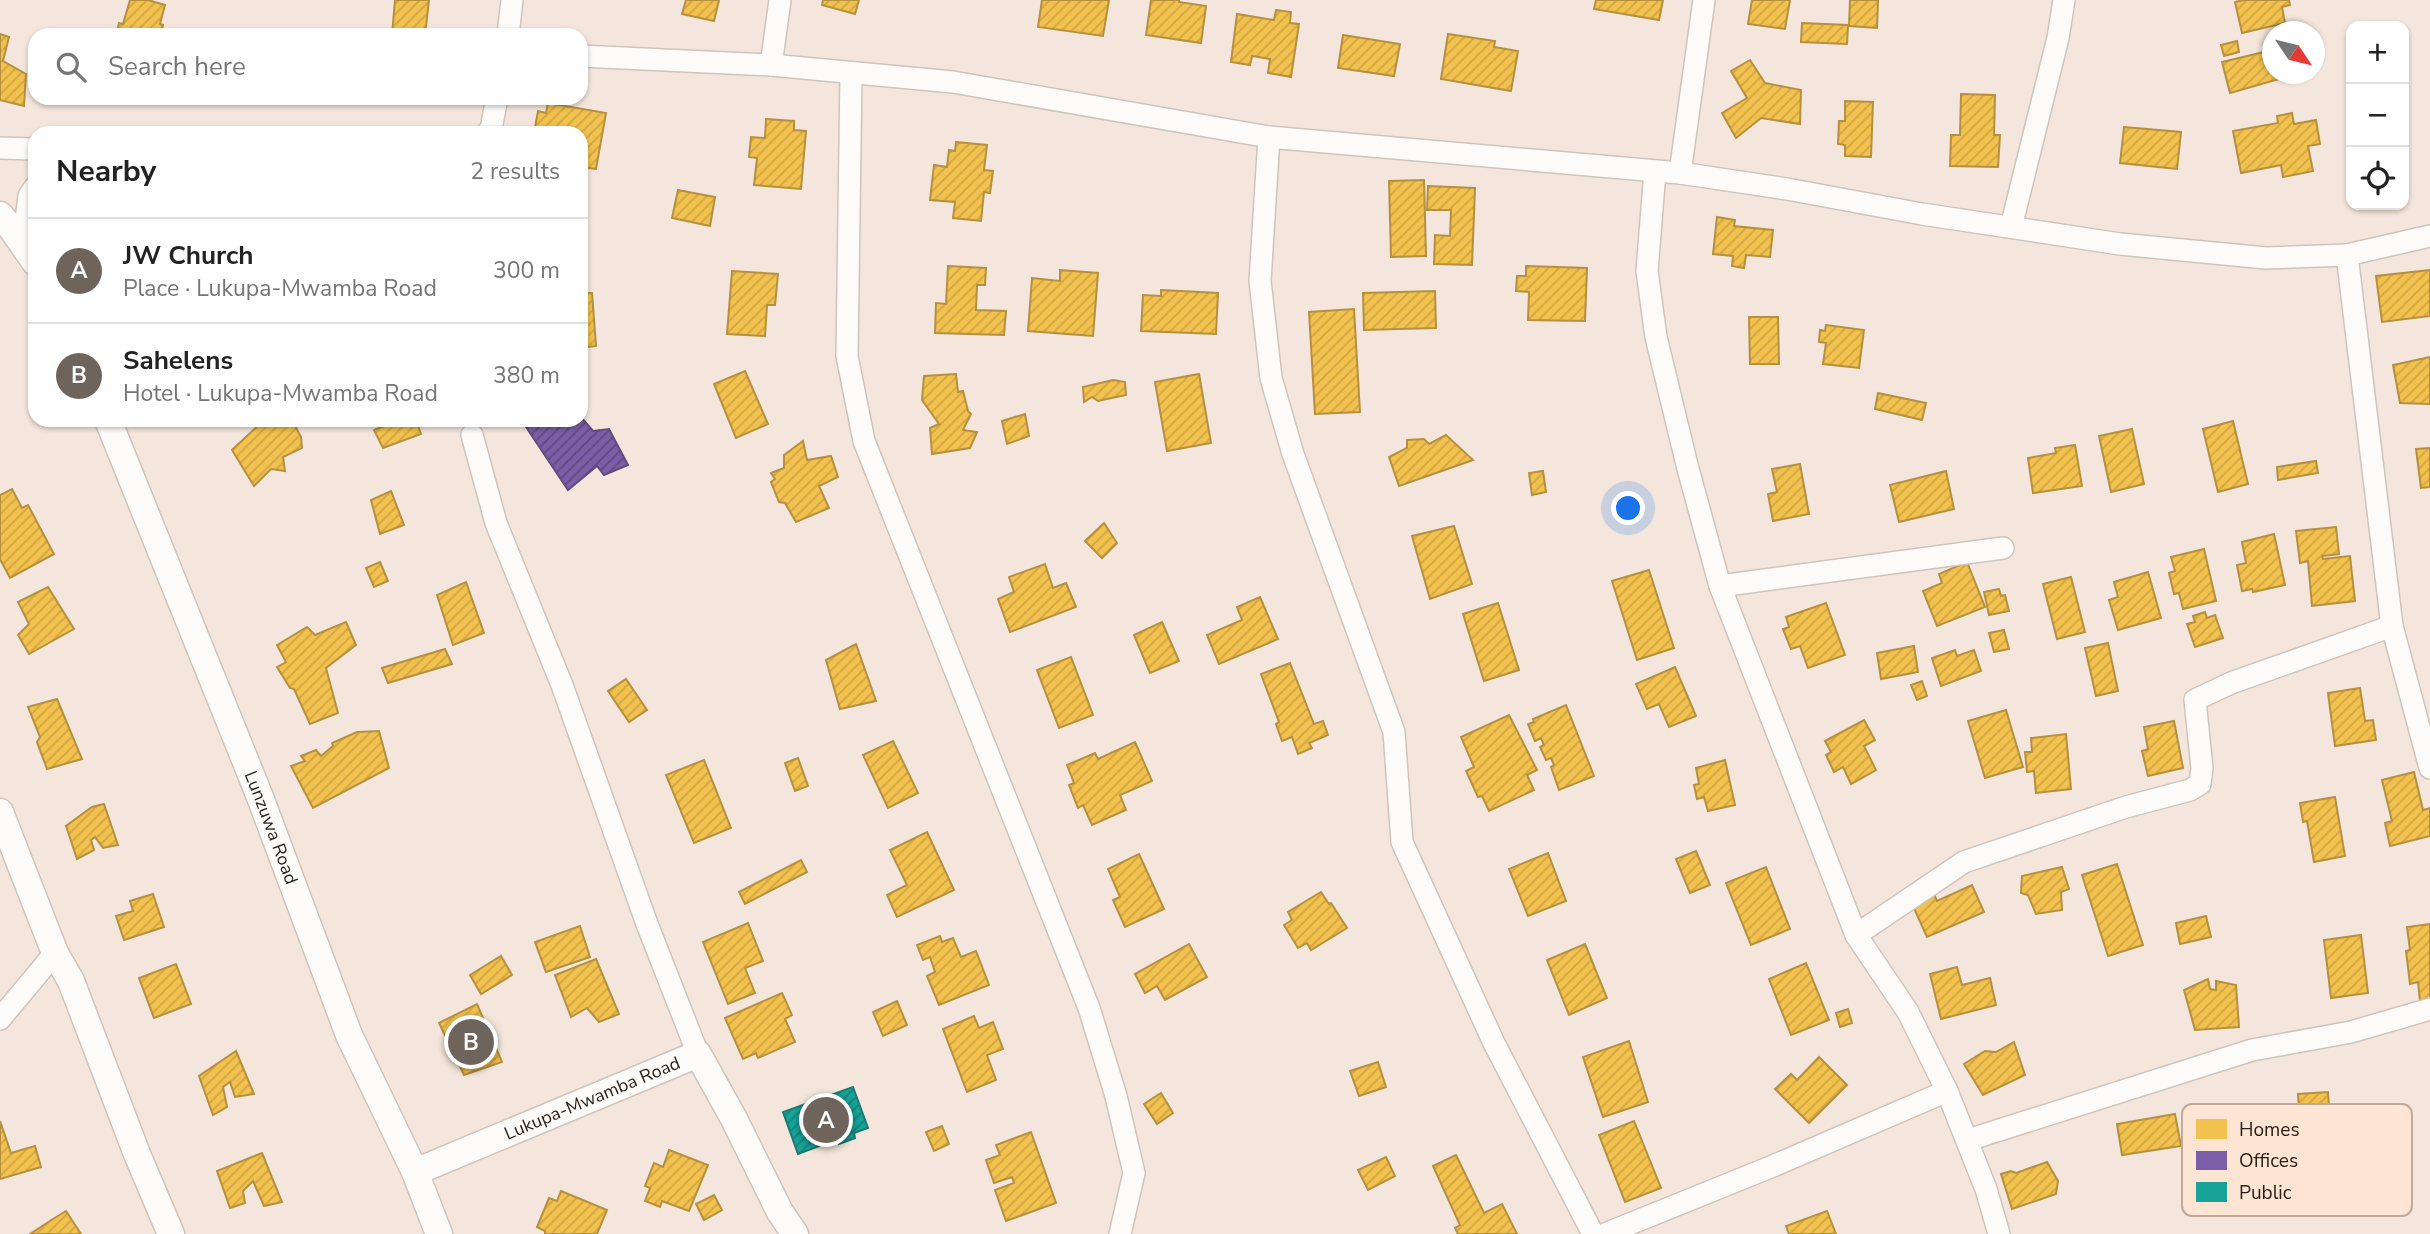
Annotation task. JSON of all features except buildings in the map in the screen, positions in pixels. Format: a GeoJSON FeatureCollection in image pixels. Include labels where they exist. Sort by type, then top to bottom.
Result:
{"type":"FeatureCollection","features":[{"type":"Feature","properties":{"kind":"street"},"geometry":{"type":"LineString","coordinates":[[509,28],[512,0]]}},
{"type":"Feature","properties":{"kind":"street"},"geometry":{"type":"LineString","coordinates":[[771,65],[780,0]]}},
{"type":"Feature","properties":{"kind":"street"},"geometry":{"type":"LineString","coordinates":[[1680,173],[1704,0]]}},
{"type":"Feature","properties":{"kind":"street"},"geometry":{"type":"LineString","coordinates":[[2011,227],[2058,37],[2064,0]]}},
{"type":"Feature","properties":{"kind":"street"},"geometry":{"type":"LineString","coordinates":[[588,56],[771,65],[953,82],[1269,137],[1680,173],[2120,244],[2266,258],[2347,255],[2430,236]]}},
{"type":"Feature","properties":{"kind":"street"},"geometry":{"type":"LineString","coordinates":[[851,73],[846,356],[864,441],[1089,1008],[1116,1096],[1135,1173],[1120,1234]]}},
{"type":"Feature","properties":{"kind":"street"},"geometry":{"type":"LineString","coordinates":[[492,126],[496,105]]}},
{"type":"Feature","properties":{"kind":"street"},"geometry":{"type":"LineString","coordinates":[[1269,137],[1260,281],[1271,379],[1293,454],[1394,732],[1402,842],[1494,1043],[1593,1234]]}},
{"type":"Feature","properties":{"kind":"street"},"geometry":{"type":"LineString","coordinates":[[0,148],[28,149]]}},
{"type":"Feature","properties":{"kind":"street"},"geometry":{"type":"LineString","coordinates":[[1656,171],[1647,271],[1656,337],[1686,465],[1720,586],[1856,935],[1908,1012],[1947,1091],[1986,1188],[1999,1234]]}},
{"type":"Feature","properties":{"kind":"street"},"geometry":{"type":"LineString","coordinates":[[0,215],[28,252]]}},
{"type":"Feature","properties":{"kind":"street"},"geometry":{"type":"LineString","coordinates":[[2347,255],[2392,626],[2430,768]]}},
{"type":"Feature","properties":{"kind":"street","name":"Lunzuwa Road"},"geometry":{"type":"LineString","coordinates":[[111,427],[260,797],[349,1035],[415,1172],[439,1234]]}},
{"type":"Feature","properties":{"kind":"street"},"geometry":{"type":"LineString","coordinates":[[472,435],[496,523],[562,685],[647,924],[698,1054]]}},
{"type":"Feature","properties":{"kind":"street"},"geometry":{"type":"LineString","coordinates":[[1720,586],[2003,548]]}},
{"type":"Feature","properties":{"kind":"street"},"geometry":{"type":"LineString","coordinates":[[1856,935],[1964,862],[2126,807],[2190,790],[2200,784],[2202,768],[2195,700],[2231,683],[2392,626]]}},
{"type":"Feature","properties":{"kind":"street"},"geometry":{"type":"LineString","coordinates":[[0,813],[55,953],[71,981],[137,1154],[171,1234]]}},
{"type":"Feature","properties":{"kind":"street"},"geometry":{"type":"LineString","coordinates":[[0,1019],[55,953]]}},
{"type":"Feature","properties":{"kind":"street"},"geometry":{"type":"LineString","coordinates":[[1968,1140],[2252,1049],[2351,1032],[2430,1009]]}},
{"type":"Feature","properties":{"kind":"street","name":"Lukupa-Mwamba Road"},"geometry":{"type":"LineString","coordinates":[[415,1172],[698,1054],[780,1212],[795,1234]]}},
{"type":"Feature","properties":{"kind":"street"},"geometry":{"type":"LineString","coordinates":[[1605,1234],[1947,1091]]}},
{"type":"Feature","properties":{"kind":"place","name":"Sahelens"},"geometry":{"type":"Point","coordinates":[471,1042]}},
{"type":"Feature","properties":{"kind":"place","name":"JW Church"},"geometry":{"type":"Point","coordinates":[826,1120]}}]}
